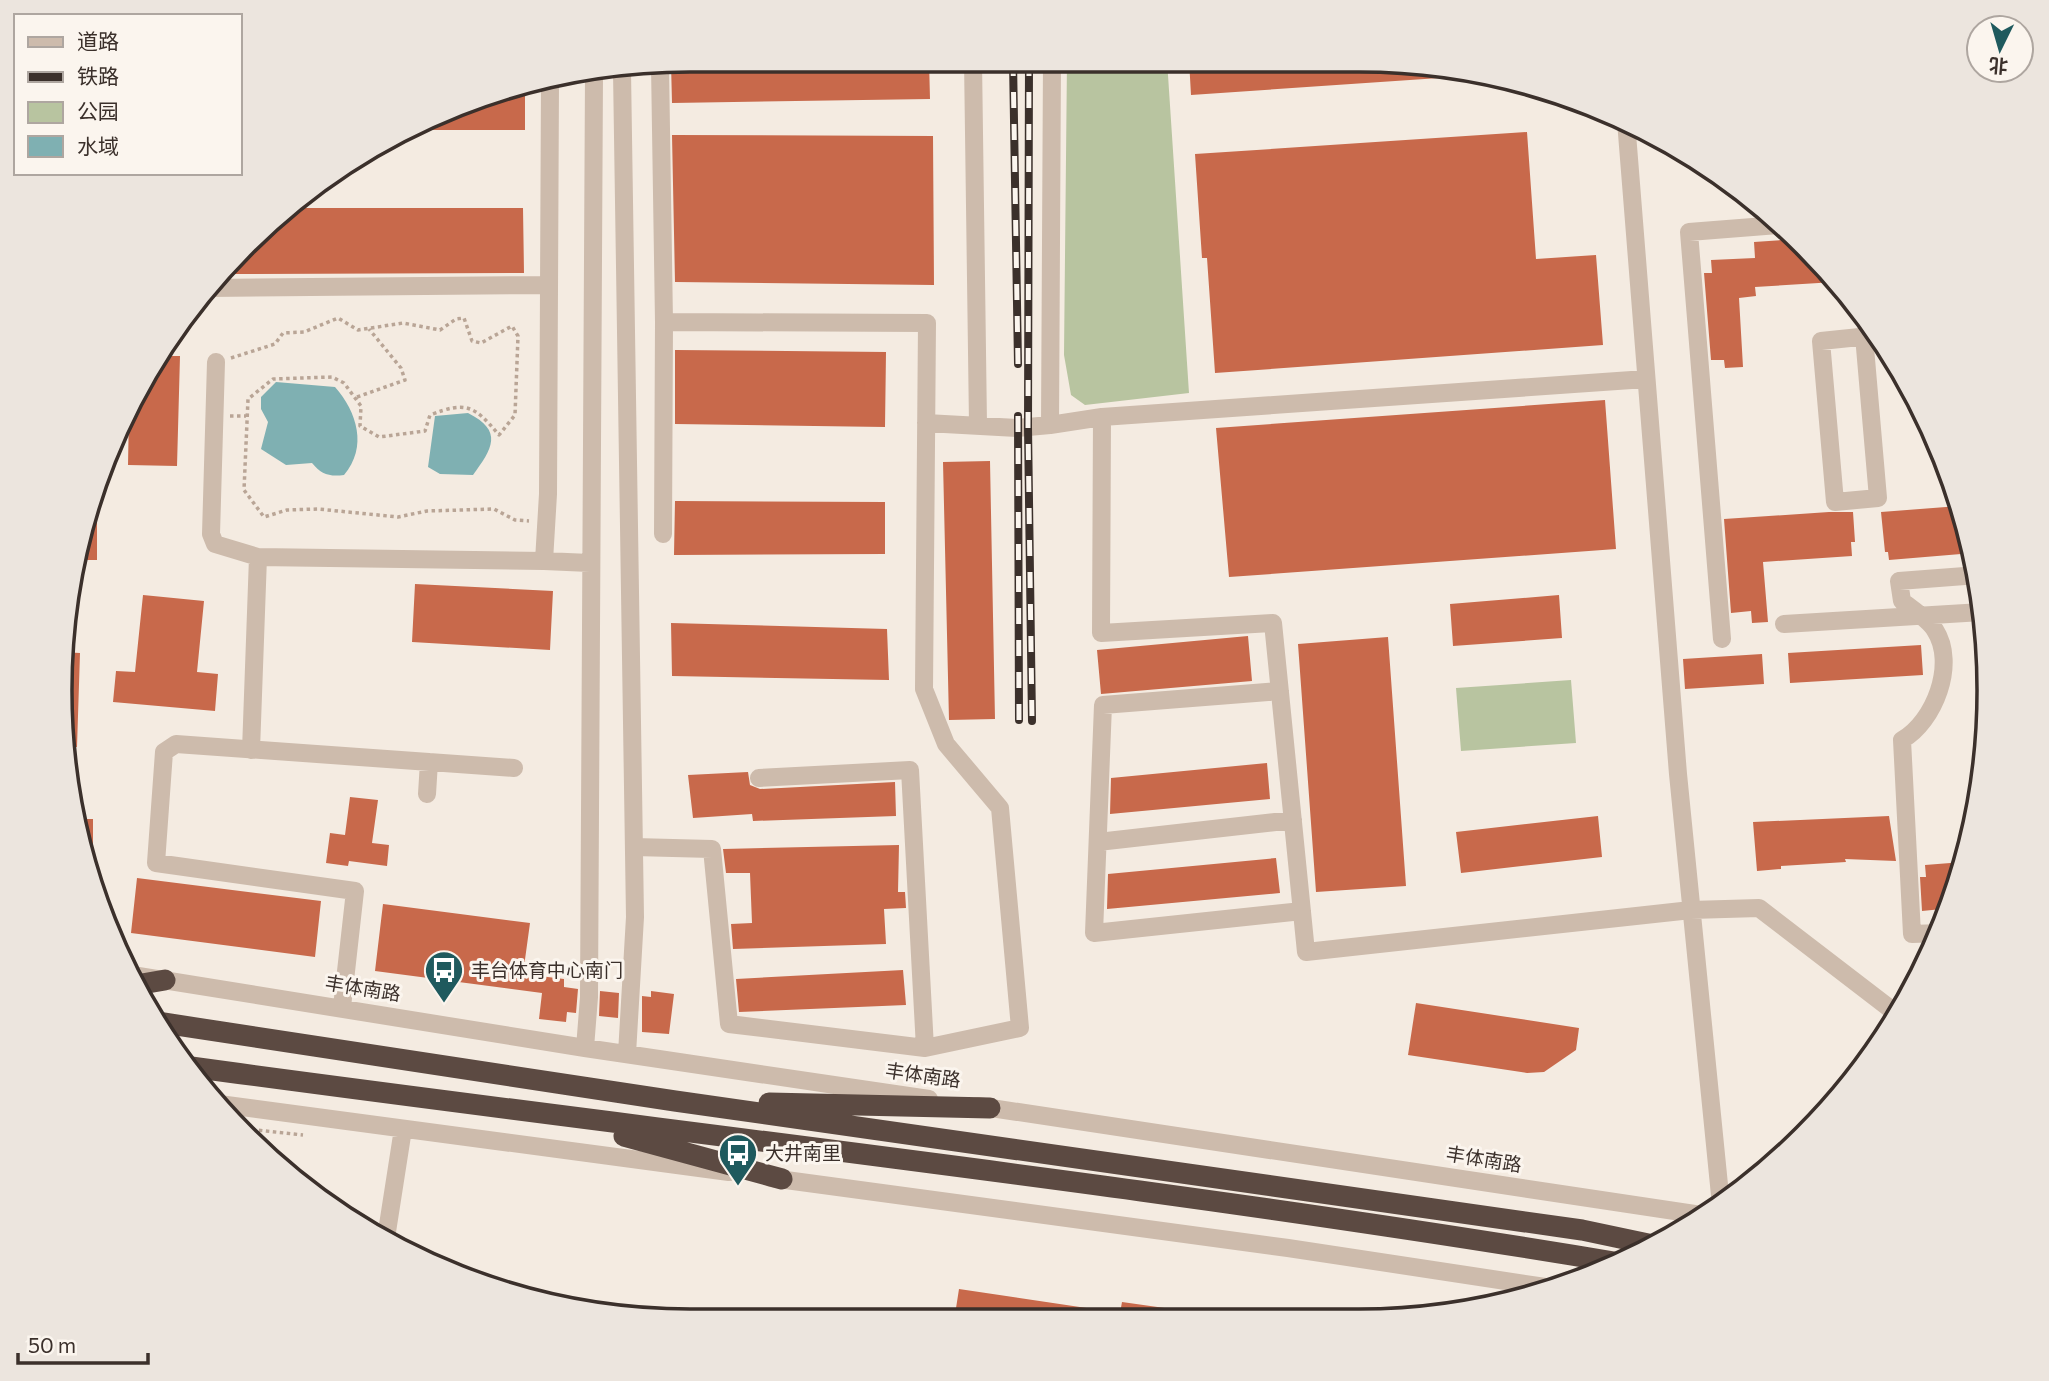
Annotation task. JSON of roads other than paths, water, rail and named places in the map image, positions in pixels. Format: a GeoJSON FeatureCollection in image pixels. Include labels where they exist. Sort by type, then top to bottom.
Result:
{"type":"FeatureCollection","features":[{"type":"Feature","properties":{"kind":"highway"},"geometry":{"type":"LineString","coordinates":[[146,983],[165,980]]}},
{"type":"Feature","properties":{"kind":"highway"},"geometry":{"type":"LineString","coordinates":[[170,1024],[675,1101],[1582,1230],[1638,1242]]}},
{"type":"Feature","properties":{"kind":"highway"},"geometry":{"type":"LineString","coordinates":[[201,1068],[554,1116],[928,1162],[1599,1260]]}},
{"type":"Feature","properties":{"kind":"highway"},"geometry":{"type":"LineString","coordinates":[[675,1101],[990,1108]]}},
{"type":"Feature","properties":{"kind":"highway"},"geometry":{"type":"LineString","coordinates":[[554,1116],[782,1180]]}},
{"type":"Feature","properties":{"kind":"street"},"geometry":{"type":"LineString","coordinates":[[973,72],[978,424]]}},
{"type":"Feature","properties":{"kind":"street"},"geometry":{"type":"LineString","coordinates":[[1050,425],[1052,72]]}},
{"type":"Feature","properties":{"kind":"street"},"geometry":{"type":"LineString","coordinates":[[660,73],[664,322],[663,534]]}},
{"type":"Feature","properties":{"kind":"street"},"geometry":{"type":"LineString","coordinates":[[622,76],[635,917],[626,1054]]}},
{"type":"Feature","properties":{"kind":"street"},"geometry":{"type":"LineString","coordinates":[[585,1048],[589,997],[594,80]]}},
{"type":"Feature","properties":{"kind":"street"},"geometry":{"type":"LineString","coordinates":[[544,561],[547,521],[550,89]]}},
{"type":"Feature","properties":{"kind":"street"},"geometry":{"type":"LineString","coordinates":[[1627,134],[1691,910],[1720,1192]]}},
{"type":"Feature","properties":{"kind":"street"},"geometry":{"type":"LineString","coordinates":[[1722,639],[1689,232],[1767,226]]}},
{"type":"Feature","properties":{"kind":"street"},"geometry":{"type":"LineString","coordinates":[[221,288],[549,285]]}},
{"type":"Feature","properties":{"kind":"street"},"geometry":{"type":"LineString","coordinates":[[634,847],[712,849],[729,1024],[925,1048],[1020,1028],[1000,808],[946,744],[924,689],[927,323],[664,322]]}},
{"type":"Feature","properties":{"kind":"street"},"geometry":{"type":"LineString","coordinates":[[1865,336],[1821,341],[1835,502],[1878,498],[1871,345]]}},
{"type":"Feature","properties":{"kind":"street"},"geometry":{"type":"LineString","coordinates":[[216,362],[211,534],[215,544],[258,557],[590,563]]}},
{"type":"Feature","properties":{"kind":"street"},"geometry":{"type":"LineString","coordinates":[[926,424],[978,424],[1017,428],[1102,417],[1646,379]]}},
{"type":"Feature","properties":{"kind":"street"},"geometry":{"type":"LineString","coordinates":[[1102,417],[1101,633],[1273,623],[1306,952],[1691,910],[1759,908],[1889,1008]]}},
{"type":"Feature","properties":{"kind":"street"},"geometry":{"type":"LineString","coordinates":[[251,750],[258,557]]}},
{"type":"Feature","properties":{"kind":"street"},"geometry":{"type":"LineString","coordinates":[[1927,933],[1912,934],[1902,740],[1930,715],[1942,668],[1940,642],[1934,628],[1902,601],[1899,581],[1966,576]]}},
{"type":"Feature","properties":{"kind":"street"},"geometry":{"type":"LineString","coordinates":[[1784,624],[1972,612]]}},
{"type":"Feature","properties":{"kind":"street"},"geometry":{"type":"LineString","coordinates":[[1280,691],[1103,705],[1094,933],[1302,911]]}},
{"type":"Feature","properties":{"kind":"street"},"geometry":{"type":"LineString","coordinates":[[342,1007],[355,891],[156,863],[164,752],[176,744],[514,768]]}},
{"type":"Feature","properties":{"kind":"street"},"geometry":{"type":"LineString","coordinates":[[427,794],[429,762]]}},
{"type":"Feature","properties":{"kind":"street"},"geometry":{"type":"LineString","coordinates":[[759,778],[910,770],[925,1048]]}},
{"type":"Feature","properties":{"kind":"street"},"geometry":{"type":"LineString","coordinates":[[1098,842],[1293,820]]}},
{"type":"Feature","properties":{"kind":"street","name":"丰体南路"},"geometry":{"type":"LineString","coordinates":[[143,977],[585,1048],[1689,1213]]}},
{"type":"Feature","properties":{"kind":"street"},"geometry":{"type":"LineString","coordinates":[[232,1106],[1288,1248],[1530,1285]]}},
{"type":"Feature","properties":{"kind":"street"},"geometry":{"type":"LineString","coordinates":[[387,1229],[403,1129]]}},
{"type":"Feature","properties":{"kind":"water"},"geometry":{"type":"Polygon","coordinates":[[[276,382],[335,387],[343,397],[354,418],[358,441],[356,453],[344,475],[326,474],[312,463],[286,465],[261,449],[268,422],[261,409],[261,397],[276,382]]]}},
{"type":"Feature","properties":{"kind":"water"},"geometry":{"type":"Polygon","coordinates":[[[468,413],[487,427],[491,441],[485,457],[473,475],[440,474],[428,467],[435,416],[468,413]]]}},
{"type":"Feature","properties":{"kind":"railway"},"geometry":{"type":"LineString","coordinates":[[1013,72],[1018,364]]}},
{"type":"Feature","properties":{"kind":"railway"},"geometry":{"type":"LineString","coordinates":[[1029,72],[1028,427],[1032,721]]}},
{"type":"Feature","properties":{"kind":"railway"},"geometry":{"type":"LineString","coordinates":[[1018,416],[1019,720]]}},
{"type":"Feature","properties":{"kind":"place","name":"丰台体育中心南门"},"geometry":{"type":"Point","coordinates":[444,1004]}},
{"type":"Feature","properties":{"kind":"place","name":"大井南里"},"geometry":{"type":"Point","coordinates":[738,1187]}}]}
